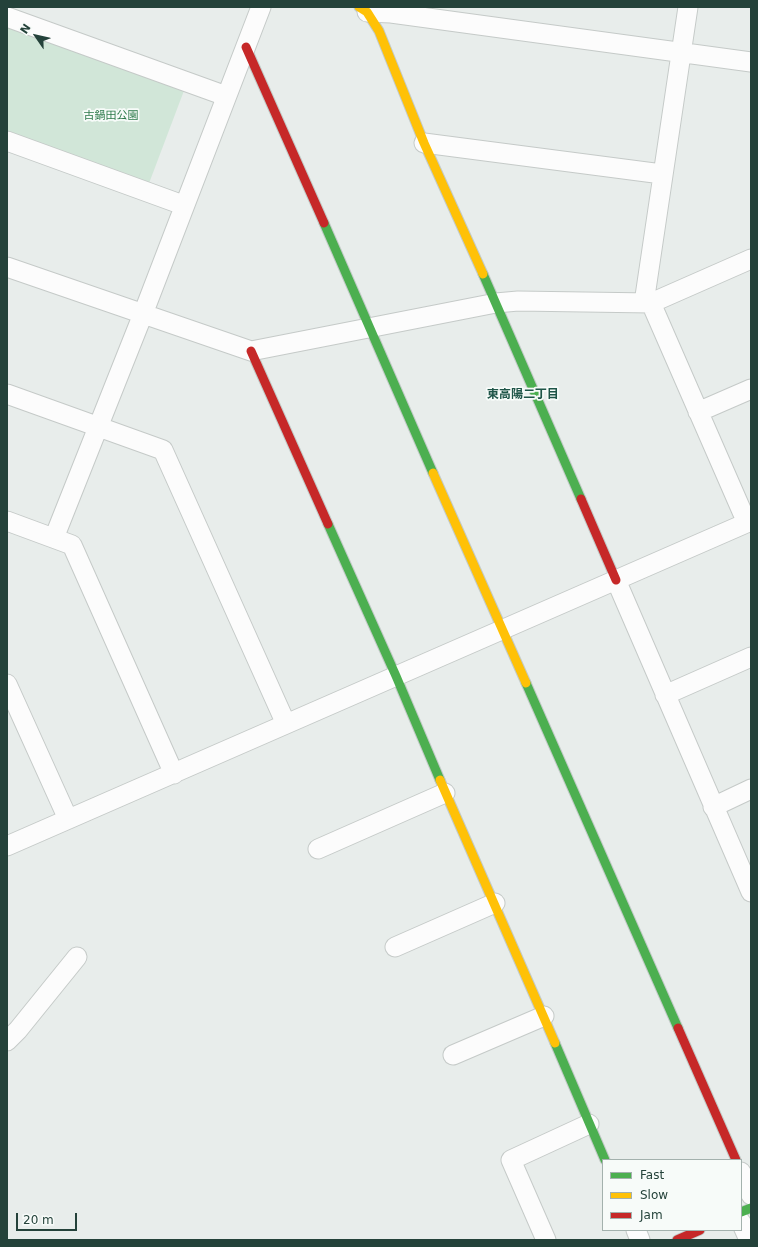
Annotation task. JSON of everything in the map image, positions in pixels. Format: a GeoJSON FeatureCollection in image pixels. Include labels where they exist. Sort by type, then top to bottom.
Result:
{"type":"FeatureCollection","features":[{"type":"Feature","properties":{"kind":"street"},"geometry":{"type":"LineString","coordinates":[[54,538],[143,314],[183,205],[246,47],[260,7]]}},
{"type":"Feature","properties":{"kind":"street"},"geometry":{"type":"LineString","coordinates":[[7,846],[749,522],[647,303],[662,174],[688,7]]}},
{"type":"Feature","properties":{"kind":"street"},"geometry":{"type":"LineString","coordinates":[[363,9],[391,10],[751,62]]}},
{"type":"Feature","properties":{"kind":"street"},"geometry":{"type":"LineString","coordinates":[[363,9],[379,31],[424,143],[496,303],[751,892]]}},
{"type":"Feature","properties":{"kind":"street"},"geometry":{"type":"LineString","coordinates":[[7,17],[226,96]]}},
{"type":"Feature","properties":{"kind":"street"},"geometry":{"type":"LineString","coordinates":[[246,47],[501,630],[736,1159]]}},
{"type":"Feature","properties":{"kind":"street"},"geometry":{"type":"LineString","coordinates":[[7,141],[183,205]]}},
{"type":"Feature","properties":{"kind":"street"},"geometry":{"type":"LineString","coordinates":[[424,143],[662,174]]}},
{"type":"Feature","properties":{"kind":"street"},"geometry":{"type":"LineString","coordinates":[[7,267],[251,351],[496,303],[518,301],[647,303],[751,259]]}},
{"type":"Feature","properties":{"kind":"street"},"geometry":{"type":"LineString","coordinates":[[251,351],[396,676],[445,793],[495,903],[605,1159]]}},
{"type":"Feature","properties":{"kind":"street"},"geometry":{"type":"LineString","coordinates":[[698,412],[751,389]]}},
{"type":"Feature","properties":{"kind":"street"},"geometry":{"type":"LineString","coordinates":[[7,394],[162,450],[286,724]]}},
{"type":"Feature","properties":{"kind":"street"},"geometry":{"type":"LineString","coordinates":[[7,521],[72,545],[174,774]]}},
{"type":"Feature","properties":{"kind":"street"},"geometry":{"type":"LineString","coordinates":[[665,695],[751,657]]}},
{"type":"Feature","properties":{"kind":"street"},"geometry":{"type":"LineString","coordinates":[[7,684],[68,819]]}},
{"type":"Feature","properties":{"kind":"street"},"geometry":{"type":"LineString","coordinates":[[713,806],[751,789]]}},
{"type":"Feature","properties":{"kind":"street"},"geometry":{"type":"LineString","coordinates":[[318,849],[445,793]]}},
{"type":"Feature","properties":{"kind":"street"},"geometry":{"type":"LineString","coordinates":[[395,947],[495,903]]}},
{"type":"Feature","properties":{"kind":"street"},"geometry":{"type":"LineString","coordinates":[[7,1041],[18,1030],[77,957]]}},
{"type":"Feature","properties":{"kind":"street"},"geometry":{"type":"LineString","coordinates":[[453,1056],[544,1016]]}},
{"type":"Feature","properties":{"kind":"street"},"geometry":{"type":"LineString","coordinates":[[546,1240],[511,1160],[589,1124]]}},
{"type":"Feature","properties":{"kind":"street"},"geometry":{"type":"LineString","coordinates":[[742,1174],[751,1195]]}},
{"type":"Feature","properties":{"kind":"street"},"geometry":{"type":"LineString","coordinates":[[742,1224],[749,1240]]}},
{"type":"Feature","properties":{"kind":"street"},"geometry":{"type":"LineString","coordinates":[[677,1240],[698,1231]]}},
{"type":"Feature","properties":{"kind":"green space","name":"古鍋田公園"},"geometry":{"type":"Polygon","coordinates":[[[7,23],[185,88],[148,186],[7,134],[7,23]]]}},
{"type":"Feature","properties":{"kind":"traffic: fast"},"geometry":{"type":"LineString","coordinates":[[324,223],[433,473]]}},
{"type":"Feature","properties":{"kind":"traffic: fast"},"geometry":{"type":"LineString","coordinates":[[483,274],[581,499]]}},
{"type":"Feature","properties":{"kind":"traffic: fast"},"geometry":{"type":"LineString","coordinates":[[328,524],[396,676],[440,780]]}},
{"type":"Feature","properties":{"kind":"traffic: fast"},"geometry":{"type":"LineString","coordinates":[[526,683],[678,1028]]}},
{"type":"Feature","properties":{"kind":"traffic: fast"},"geometry":{"type":"LineString","coordinates":[[555,1043],[605,1159]]}},
{"type":"Feature","properties":{"kind":"traffic: fast"},"geometry":{"type":"LineString","coordinates":[[742,1212],[751,1208]]}},
{"type":"Feature","properties":{"kind":"traffic: slow"},"geometry":{"type":"LineString","coordinates":[[359,7],[367,12],[379,31],[424,143],[483,274]]}},
{"type":"Feature","properties":{"kind":"traffic: slow"},"geometry":{"type":"LineString","coordinates":[[433,473],[526,683]]}},
{"type":"Feature","properties":{"kind":"traffic: slow"},"geometry":{"type":"LineString","coordinates":[[440,780],[555,1043]]}},
{"type":"Feature","properties":{"kind":"traffic: jam"},"geometry":{"type":"LineString","coordinates":[[246,47],[324,223]]}},
{"type":"Feature","properties":{"kind":"traffic: jam"},"geometry":{"type":"LineString","coordinates":[[251,351],[328,524]]}},
{"type":"Feature","properties":{"kind":"traffic: jam"},"geometry":{"type":"LineString","coordinates":[[581,499],[616,580]]}},
{"type":"Feature","properties":{"kind":"traffic: jam"},"geometry":{"type":"LineString","coordinates":[[678,1028],[736,1159]]}},
{"type":"Feature","properties":{"kind":"traffic: jam"},"geometry":{"type":"LineString","coordinates":[[677,1240],[698,1231]]}},
{"type":"Feature","properties":{"kind":"district","name":"東高陽二丁目"},"geometry":{"type":"Point","coordinates":[523,395]}}]}
